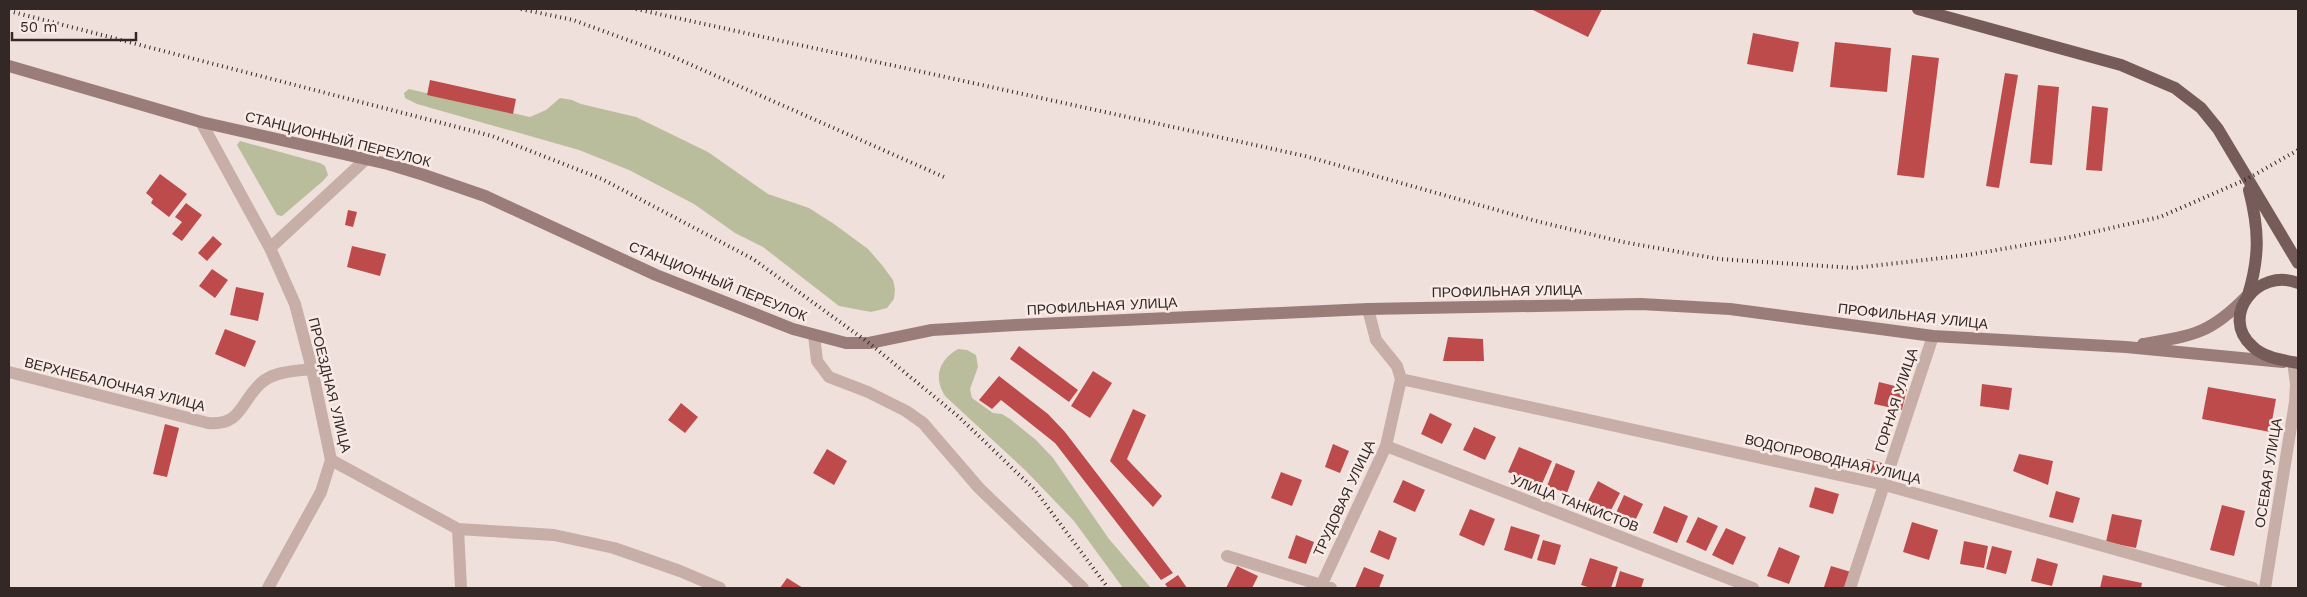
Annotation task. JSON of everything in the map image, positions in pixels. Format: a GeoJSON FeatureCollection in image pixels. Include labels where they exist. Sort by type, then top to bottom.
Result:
{"type":"FeatureCollection","features":[{"type":"Feature","properties":{"kind":"main road"},"geometry":{"type":"LineString","coordinates":[[1918,9],[2100,59],[2159,80],[2182,93],[2210,118],[2298,263]]}},
{"type":"Feature","properties":{"kind":"main road","name":"СТАНЦИОННЫЙ ПЕРЕУЛОК"},"geometry":{"type":"LineString","coordinates":[[9,66],[201,122],[424,175],[484,196],[656,275],[793,329],[846,343]]}},
{"type":"Feature","properties":{"kind":"main road"},"geometry":{"type":"LineString","coordinates":[[2247,179],[2255,214],[2258,250],[2256,268],[2240,315],[2244,337],[2259,351],[2297,361]]}},
{"type":"Feature","properties":{"kind":"main road"},"geometry":{"type":"LineString","coordinates":[[2248,295],[2263,283],[2272,280],[2291,280],[2298,283]]}},
{"type":"Feature","properties":{"kind":"main road","name":"ПРОФИЛЬНАЯ УЛИЦА"},"geometry":{"type":"LineString","coordinates":[[2126,347],[2194,335],[2228,316],[2248,295]]}},
{"type":"Feature","properties":{"kind":"main road","name":"ПРОФИЛЬНАЯ УЛИЦА"},"geometry":{"type":"LineString","coordinates":[[846,343],[869,343],[888,338],[942,330],[1368,309],[1641,304],[1730,309],[1933,336],[2126,347],[2258,362],[2297,361]]}},
{"type":"Feature","properties":{"kind":"street","name":"ПРОЕЗДНАЯ УЛИЦА"},"geometry":{"type":"LineString","coordinates":[[201,122],[270,248],[295,304],[312,369],[330,460],[458,529],[554,535],[614,548],[680,571],[720,588]]}},
{"type":"Feature","properties":{"kind":"street"},"geometry":{"type":"LineString","coordinates":[[270,248],[366,160]]}},
{"type":"Feature","properties":{"kind":"street"},"geometry":{"type":"LineString","coordinates":[[1368,309],[1376,340],[1398,366],[1401,379]]}},
{"type":"Feature","properties":{"kind":"street"},"geometry":{"type":"LineString","coordinates":[[814,335],[817,361],[829,377],[868,392],[906,411],[924,423],[979,488],[1083,588]]}},
{"type":"Feature","properties":{"kind":"street","name":"ГОРНАЯ УЛИЦА"},"geometry":{"type":"LineString","coordinates":[[1850,588],[1933,336]]}},
{"type":"Feature","properties":{"kind":"street","name":"ОСЕВАЯ УЛИЦА"},"geometry":{"type":"LineString","coordinates":[[2265,588],[2295,402],[2297,361]]}},
{"type":"Feature","properties":{"kind":"street","name":"ВЕРХНЕБАЛОЧНАЯ УЛИЦА"},"geometry":{"type":"LineString","coordinates":[[9,372],[208,423],[219,424],[228,422],[237,415],[260,383],[272,376],[312,369]]}},
{"type":"Feature","properties":{"kind":"street","name":"ТРУДОВАЯ УЛИЦА"},"geometry":{"type":"LineString","coordinates":[[1324,587],[1386,446],[1401,379]]}},
{"type":"Feature","properties":{"kind":"street","name":"ВОДОПРОВОДНАЯ УЛИЦА"},"geometry":{"type":"LineString","coordinates":[[1401,379],[1885,484],[2253,588]]}},
{"type":"Feature","properties":{"kind":"street","name":"УЛИЦА ТАНКИСТОВ"},"geometry":{"type":"LineString","coordinates":[[1386,446],[1753,588]]}},
{"type":"Feature","properties":{"kind":"street"},"geometry":{"type":"LineString","coordinates":[[268,588],[321,492],[330,460]]}},
{"type":"Feature","properties":{"kind":"street"},"geometry":{"type":"LineString","coordinates":[[458,529],[461,588]]}},
{"type":"Feature","properties":{"kind":"street"},"geometry":{"type":"LineString","coordinates":[[1227,556],[1324,587]]}},
{"type":"Feature","properties":{"kind":"green space"},"geometry":{"type":"Polygon","coordinates":[[[409,89],[530,117],[546,110],[560,98],[636,117],[708,152],[768,194],[809,208],[834,224],[868,249],[882,265],[893,280],[895,289],[894,299],[887,308],[871,312],[839,306],[763,247],[735,233],[694,204],[629,170],[579,150],[417,104],[405,98],[404,93],[409,89]]]}},
{"type":"Feature","properties":{"kind":"green space"},"geometry":{"type":"Polygon","coordinates":[[[240,141],[320,163],[325,166],[328,175],[282,216],[277,215],[237,145],[240,141]]]}},
{"type":"Feature","properties":{"kind":"green space"},"geometry":{"type":"Polygon","coordinates":[[[958,349],[967,350],[976,355],[978,367],[970,389],[972,398],[993,413],[1002,414],[1010,419],[1036,440],[1053,458],[1109,539],[1151,588],[1123,588],[1074,521],[1026,471],[945,396],[939,382],[940,370],[946,358],[958,349]]]}},
{"type":"Feature","properties":{"kind":"building"},"geometry":{"type":"Polygon","coordinates":[[[1531,9],[1602,9],[1588,37],[1531,9]]]}},
{"type":"Feature","properties":{"kind":"building"},"geometry":{"type":"Polygon","coordinates":[[[1753,33],[1799,42],[1793,72],[1747,64],[1753,33]]]}},
{"type":"Feature","properties":{"kind":"building"},"geometry":{"type":"Polygon","coordinates":[[[1835,42],[1891,48],[1887,92],[1830,87],[1835,42]]]}},
{"type":"Feature","properties":{"kind":"building"},"geometry":{"type":"Polygon","coordinates":[[[1912,55],[1939,58],[1924,178],[1897,175],[1912,55]]]}},
{"type":"Feature","properties":{"kind":"building"},"geometry":{"type":"Polygon","coordinates":[[[2005,73],[2018,75],[1999,188],[1986,186],[2005,73]]]}},
{"type":"Feature","properties":{"kind":"building"},"geometry":{"type":"Polygon","coordinates":[[[430,80],[516,99],[513,114],[427,95],[430,80]]]}},
{"type":"Feature","properties":{"kind":"building"},"geometry":{"type":"Polygon","coordinates":[[[2038,85],[2059,87],[2052,165],[2030,163],[2038,85]]]}},
{"type":"Feature","properties":{"kind":"building"},"geometry":{"type":"Polygon","coordinates":[[[2092,106],[2108,108],[2102,171],[2086,170],[2092,106]]]}},
{"type":"Feature","properties":{"kind":"building"},"geometry":{"type":"Polygon","coordinates":[[[160,174],[187,194],[169,217],[151,203],[153,199],[146,193],[160,174]]]}},
{"type":"Feature","properties":{"kind":"building"},"geometry":{"type":"Polygon","coordinates":[[[186,203],[202,215],[182,241],[172,234],[182,222],[175,217],[186,203]]]}},
{"type":"Feature","properties":{"kind":"building"},"geometry":{"type":"Polygon","coordinates":[[[348,210],[357,212],[353,227],[345,225],[348,210]]]}},
{"type":"Feature","properties":{"kind":"building"},"geometry":{"type":"Polygon","coordinates":[[[213,236],[222,244],[207,261],[198,253],[213,236]]]}},
{"type":"Feature","properties":{"kind":"building"},"geometry":{"type":"Polygon","coordinates":[[[352,246],[386,254],[380,276],[347,267],[352,246]]]}},
{"type":"Feature","properties":{"kind":"building"},"geometry":{"type":"Polygon","coordinates":[[[212,269],[228,280],[215,298],[199,286],[212,269]]]}},
{"type":"Feature","properties":{"kind":"building"},"geometry":{"type":"Polygon","coordinates":[[[236,287],[264,293],[258,321],[230,315],[236,287]]]}},
{"type":"Feature","properties":{"kind":"building"},"geometry":{"type":"Polygon","coordinates":[[[225,329],[256,341],[245,367],[215,354],[225,329]]]}},
{"type":"Feature","properties":{"kind":"building"},"geometry":{"type":"Polygon","coordinates":[[[1448,337],[1483,339],[1484,361],[1443,361],[1448,337]]]}},
{"type":"Feature","properties":{"kind":"building"},"geometry":{"type":"Polygon","coordinates":[[[1019,346],[1078,390],[1069,402],[1010,359],[1019,346]]]}},
{"type":"Feature","properties":{"kind":"building"},"geometry":{"type":"Polygon","coordinates":[[[1093,371],[1112,383],[1090,418],[1071,406],[1093,371]]]}},
{"type":"Feature","properties":{"kind":"building"},"geometry":{"type":"Polygon","coordinates":[[[999,376],[1048,414],[1065,432],[1173,573],[1161,580],[1055,443],[1001,400],[992,409],[979,400],[999,376]]]}},
{"type":"Feature","properties":{"kind":"building"},"geometry":{"type":"Polygon","coordinates":[[[1879,382],[1907,389],[1902,410],[1874,404],[1879,382]]]}},
{"type":"Feature","properties":{"kind":"building"},"geometry":{"type":"Polygon","coordinates":[[[1982,384],[2012,388],[2009,410],[1980,406],[1982,384]]]}},
{"type":"Feature","properties":{"kind":"building"},"geometry":{"type":"Polygon","coordinates":[[[2208,387],[2276,399],[2270,432],[2202,419],[2208,387]]]}},
{"type":"Feature","properties":{"kind":"building"},"geometry":{"type":"Polygon","coordinates":[[[681,403],[698,417],[685,433],[668,420],[681,403]]]}},
{"type":"Feature","properties":{"kind":"building"},"geometry":{"type":"Polygon","coordinates":[[[1133,409],[1146,415],[1127,459],[1162,496],[1153,507],[1110,461],[1133,409]]]}},
{"type":"Feature","properties":{"kind":"building"},"geometry":{"type":"Polygon","coordinates":[[[1430,413],[1452,424],[1442,444],[1421,434],[1430,413]]]}},
{"type":"Feature","properties":{"kind":"building"},"geometry":{"type":"Polygon","coordinates":[[[165,424],[179,428],[167,477],[153,474],[165,424]]]}},
{"type":"Feature","properties":{"kind":"building"},"geometry":{"type":"Polygon","coordinates":[[[1474,427],[1496,437],[1485,460],[1463,450],[1474,427]]]}},
{"type":"Feature","properties":{"kind":"building"},"geometry":{"type":"Polygon","coordinates":[[[1333,444],[1349,451],[1340,473],[1325,467],[1333,444]]]}},
{"type":"Feature","properties":{"kind":"building"},"geometry":{"type":"Polygon","coordinates":[[[1519,447],[1552,461],[1541,486],[1508,472],[1519,447]]]}},
{"type":"Feature","properties":{"kind":"building"},"geometry":{"type":"Polygon","coordinates":[[[827,449],[847,461],[834,485],[813,473],[827,449]]]}},
{"type":"Feature","properties":{"kind":"building"},"geometry":{"type":"Polygon","coordinates":[[[2019,454],[2053,461],[2048,485],[2013,471],[2019,454]]]}},
{"type":"Feature","properties":{"kind":"building"},"geometry":{"type":"Polygon","coordinates":[[[1867,459],[1882,463],[1880,475],[1864,471],[1867,459]]]}},
{"type":"Feature","properties":{"kind":"building"},"geometry":{"type":"Polygon","coordinates":[[[1556,463],[1575,471],[1567,493],[1547,486],[1556,463]]]}},
{"type":"Feature","properties":{"kind":"building"},"geometry":{"type":"Polygon","coordinates":[[[1281,472],[1302,480],[1292,506],[1271,498],[1281,472]]]}},
{"type":"Feature","properties":{"kind":"building"},"geometry":{"type":"Polygon","coordinates":[[[1403,480],[1425,490],[1415,512],[1393,502],[1403,480]]]}},
{"type":"Feature","properties":{"kind":"building"},"geometry":{"type":"Polygon","coordinates":[[[1598,481],[1620,493],[1609,514],[1587,503],[1598,481]]]}},
{"type":"Feature","properties":{"kind":"building"},"geometry":{"type":"Polygon","coordinates":[[[1815,487],[1839,494],[1833,514],[1809,507],[1815,487]]]}},
{"type":"Feature","properties":{"kind":"building"},"geometry":{"type":"Polygon","coordinates":[[[2056,491],[2080,498],[2073,523],[2049,517],[2056,491]]]}},
{"type":"Feature","properties":{"kind":"building"},"geometry":{"type":"Polygon","coordinates":[[[1624,495],[1643,504],[1635,521],[1616,513],[1624,495]]]}},
{"type":"Feature","properties":{"kind":"building"},"geometry":{"type":"Polygon","coordinates":[[[2222,505],[2245,511],[2234,556],[2210,550],[2222,505]]]}},
{"type":"Feature","properties":{"kind":"building"},"geometry":{"type":"Polygon","coordinates":[[[1664,506],[1688,516],[1677,543],[1653,533],[1664,506]]]}},
{"type":"Feature","properties":{"kind":"building"},"geometry":{"type":"Polygon","coordinates":[[[1470,509],[1495,519],[1484,546],[1459,535],[1470,509]]]}},
{"type":"Feature","properties":{"kind":"building"},"geometry":{"type":"Polygon","coordinates":[[[2112,514],[2142,520],[2136,548],[2106,542],[2112,514]]]}},
{"type":"Feature","properties":{"kind":"building"},"geometry":{"type":"Polygon","coordinates":[[[1698,517],[1718,526],[1706,551],[1686,542],[1698,517]]]}},
{"type":"Feature","properties":{"kind":"building"},"geometry":{"type":"Polygon","coordinates":[[[1912,522],[1938,530],[1929,560],[1903,552],[1912,522]]]}},
{"type":"Feature","properties":{"kind":"building"},"geometry":{"type":"Polygon","coordinates":[[[1511,526],[1540,535],[1532,559],[1504,550],[1511,526]]]}},
{"type":"Feature","properties":{"kind":"building"},"geometry":{"type":"Polygon","coordinates":[[[1726,528],[1746,537],[1733,565],[1712,555],[1726,528]]]}},
{"type":"Feature","properties":{"kind":"building"},"geometry":{"type":"Polygon","coordinates":[[[1379,530],[1397,538],[1389,560],[1370,552],[1379,530]]]}},
{"type":"Feature","properties":{"kind":"building"},"geometry":{"type":"Polygon","coordinates":[[[1296,535],[1314,542],[1306,564],[1288,558],[1296,535]]]}},
{"type":"Feature","properties":{"kind":"building"},"geometry":{"type":"Polygon","coordinates":[[[1543,540],[1561,545],[1555,565],[1537,560],[1543,540]]]}},
{"type":"Feature","properties":{"kind":"building"},"geometry":{"type":"Polygon","coordinates":[[[1964,541],[1988,546],[1984,568],[1960,564],[1964,541]]]}},
{"type":"Feature","properties":{"kind":"building"},"geometry":{"type":"Polygon","coordinates":[[[1992,546],[2012,551],[2006,574],[1986,569],[1992,546]]]}},
{"type":"Feature","properties":{"kind":"building"},"geometry":{"type":"Polygon","coordinates":[[[1779,547],[1800,556],[1789,584],[1767,576],[1779,547]]]}},
{"type":"Feature","properties":{"kind":"building"},"geometry":{"type":"Polygon","coordinates":[[[1590,558],[1618,567],[1611,588],[1591,588],[1581,585],[1590,558]]]}},
{"type":"Feature","properties":{"kind":"building"},"geometry":{"type":"Polygon","coordinates":[[[2037,558],[2058,564],[2052,586],[2031,581],[2037,558]]]}},
{"type":"Feature","properties":{"kind":"building"},"geometry":{"type":"Polygon","coordinates":[[[1237,566],[1258,576],[1252,588],[1226,588],[1237,566]]]}},
{"type":"Feature","properties":{"kind":"building"},"geometry":{"type":"Polygon","coordinates":[[[1831,566],[1851,572],[1846,588],[1824,587],[1831,566]]]}},
{"type":"Feature","properties":{"kind":"building"},"geometry":{"type":"Polygon","coordinates":[[[1364,567],[1384,575],[1379,588],[1355,588],[1364,567]]]}},
{"type":"Feature","properties":{"kind":"building"},"geometry":{"type":"Polygon","coordinates":[[[1620,571],[1644,579],[1641,588],[1615,588],[1620,571]]]}},
{"type":"Feature","properties":{"kind":"building"},"geometry":{"type":"Polygon","coordinates":[[[1178,575],[1187,588],[1168,588],[1165,584],[1178,575]]]}},
{"type":"Feature","properties":{"kind":"building"},"geometry":{"type":"Polygon","coordinates":[[[2103,575],[2142,583],[2141,588],[2100,588],[2103,575]]]}},
{"type":"Feature","properties":{"kind":"building"},"geometry":{"type":"Polygon","coordinates":[[[787,578],[803,588],[780,588],[787,578]]]}},
{"type":"Feature","properties":{"kind":"railway"},"geometry":{"type":"LineString","coordinates":[[521,9],[573,20],[669,55],[944,177]]}},
{"type":"Feature","properties":{"kind":"railway"},"geometry":{"type":"LineString","coordinates":[[636,9],[1305,156],[1536,221],[1623,242],[1719,259],[1854,268],[1968,255],[2071,237],[2160,217],[2247,179],[2298,150]]}},
{"type":"Feature","properties":{"kind":"railway"},"geometry":{"type":"LineString","coordinates":[[9,11],[492,136],[602,179],[753,259],[869,343],[959,417],[1035,490],[1108,588]]}}]}
